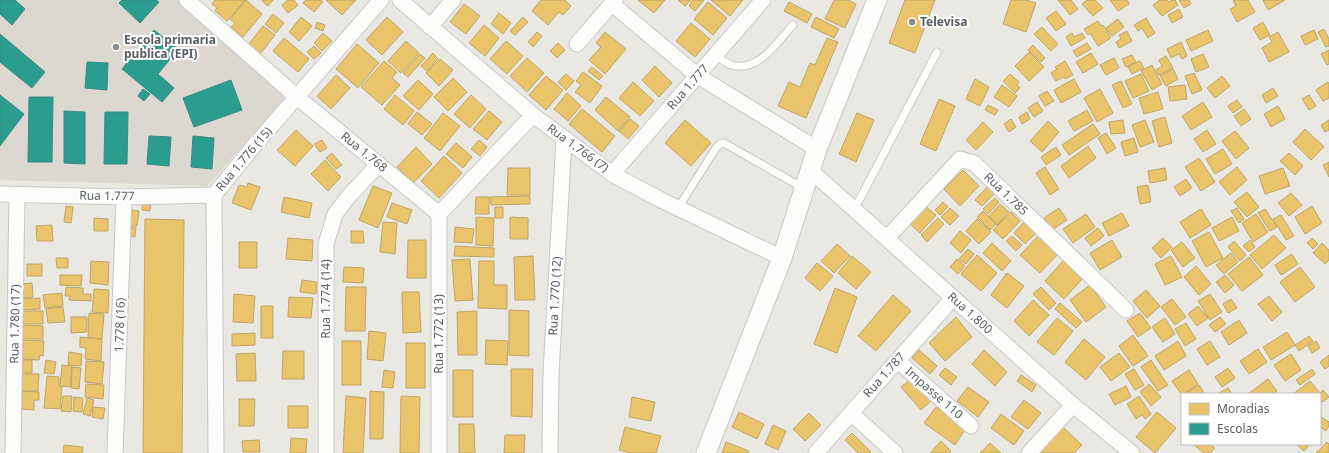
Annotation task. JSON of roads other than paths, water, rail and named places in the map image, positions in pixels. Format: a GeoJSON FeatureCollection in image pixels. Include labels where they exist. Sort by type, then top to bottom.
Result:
{"type":"FeatureCollection","features":[{"type":"Feature","properties":{"kind":"street","name":"Rua 1.768"},"geometry":{"type":"LineString","coordinates":[[187,0],[297,97],[439,214]]}},
{"type":"Feature","properties":{"kind":"street","name":"Rua 1.776 (15)"},"geometry":{"type":"LineString","coordinates":[[216,453],[214,195],[253,147],[381,0]]}},
{"type":"Feature","properties":{"kind":"street","name":"Rua 1.766 (7)"},"geometry":{"type":"LineString","coordinates":[[400,0],[533,115],[612,174],[678,208],[782,258]]}},
{"type":"Feature","properties":{"kind":"street"},"geometry":{"type":"LineString","coordinates":[[430,27],[453,0]]}},
{"type":"Feature","properties":{"kind":"street","name":"Rua 1.777"},"geometry":{"type":"LineString","coordinates":[[612,174],[763,0]]}},
{"type":"Feature","properties":{"kind":"street"},"geometry":{"type":"LineString","coordinates":[[706,453],[782,258],[817,149],[877,0]]}},
{"type":"Feature","properties":{"kind":"street"},"geometry":{"type":"LineString","coordinates":[[577,44],[614,2],[698,76],[817,149]]}},
{"type":"Feature","properties":{"kind":"street"},"geometry":{"type":"LineString","coordinates":[[439,214],[533,115]]}},
{"type":"Feature","properties":{"kind":"street","name":"Rua 1.770 (12)"},"geometry":{"type":"LineString","coordinates":[[550,453],[551,373],[564,139]]}},
{"type":"Feature","properties":{"kind":"street","name":"Rua 1.785"},"geometry":{"type":"LineString","coordinates":[[886,238],[960,159],[974,163],[1126,310]]}},
{"type":"Feature","properties":{"kind":"street","name":"Rua 1.774 (14)"},"geometry":{"type":"LineString","coordinates":[[326,453],[326,244],[335,214],[348,197],[379,164]]}},
{"type":"Feature","properties":{"kind":"street","name":"Rua 1.800"},"geometry":{"type":"LineString","coordinates":[[810,170],[1073,405],[1132,453]]}},
{"type":"Feature","properties":{"kind":"street","name":"Rua 1.777"},"geometry":{"type":"LineString","coordinates":[[0,194],[124,197],[214,195]]}},
{"type":"Feature","properties":{"kind":"street","name":"Rua 1.780 (17)"},"geometry":{"type":"LineString","coordinates":[[12,453],[17,194]]}},
{"type":"Feature","properties":{"kind":"street","name":"1.778 (16)"},"geometry":{"type":"LineString","coordinates":[[115,453],[124,197]]}},
{"type":"Feature","properties":{"kind":"street","name":"Rua 1.772 (13)"},"geometry":{"type":"LineString","coordinates":[[439,214],[439,453]]}},
{"type":"Feature","properties":{"kind":"street","name":"Rua 1.787"},"geometry":{"type":"LineString","coordinates":[[816,453],[954,298]]}},
{"type":"Feature","properties":{"kind":"street","name":"Impasse 110"},"geometry":{"type":"LineString","coordinates":[[898,361],[971,426]]}},
{"type":"Feature","properties":{"kind":"street"},"geometry":{"type":"LineString","coordinates":[[1029,453],[1073,405]]}},
{"type":"Feature","properties":{"kind":"street"},"geometry":{"type":"LineString","coordinates":[[851,413],[895,453]]}},
{"type":"Feature","properties":{"kind":"lane"},"geometry":{"type":"LineString","coordinates":[[715,56],[731,64],[751,64],[763,58],[793,25]]}},
{"type":"Feature","properties":{"kind":"lane"},"geometry":{"type":"LineString","coordinates":[[854,210],[937,52]]}},
{"type":"Feature","properties":{"kind":"lane"},"geometry":{"type":"LineString","coordinates":[[678,208],[716,148],[720,144],[724,143],[804,189]]}},
{"type":"Feature","properties":{"kind":"place","name":"Televisa"},"geometry":{"type":"Point","coordinates":[912,22]}},
{"type":"Feature","properties":{"kind":"place","name":"Escola primaria publica (EPI)"},"geometry":{"type":"Point","coordinates":[116,47]}}]}
